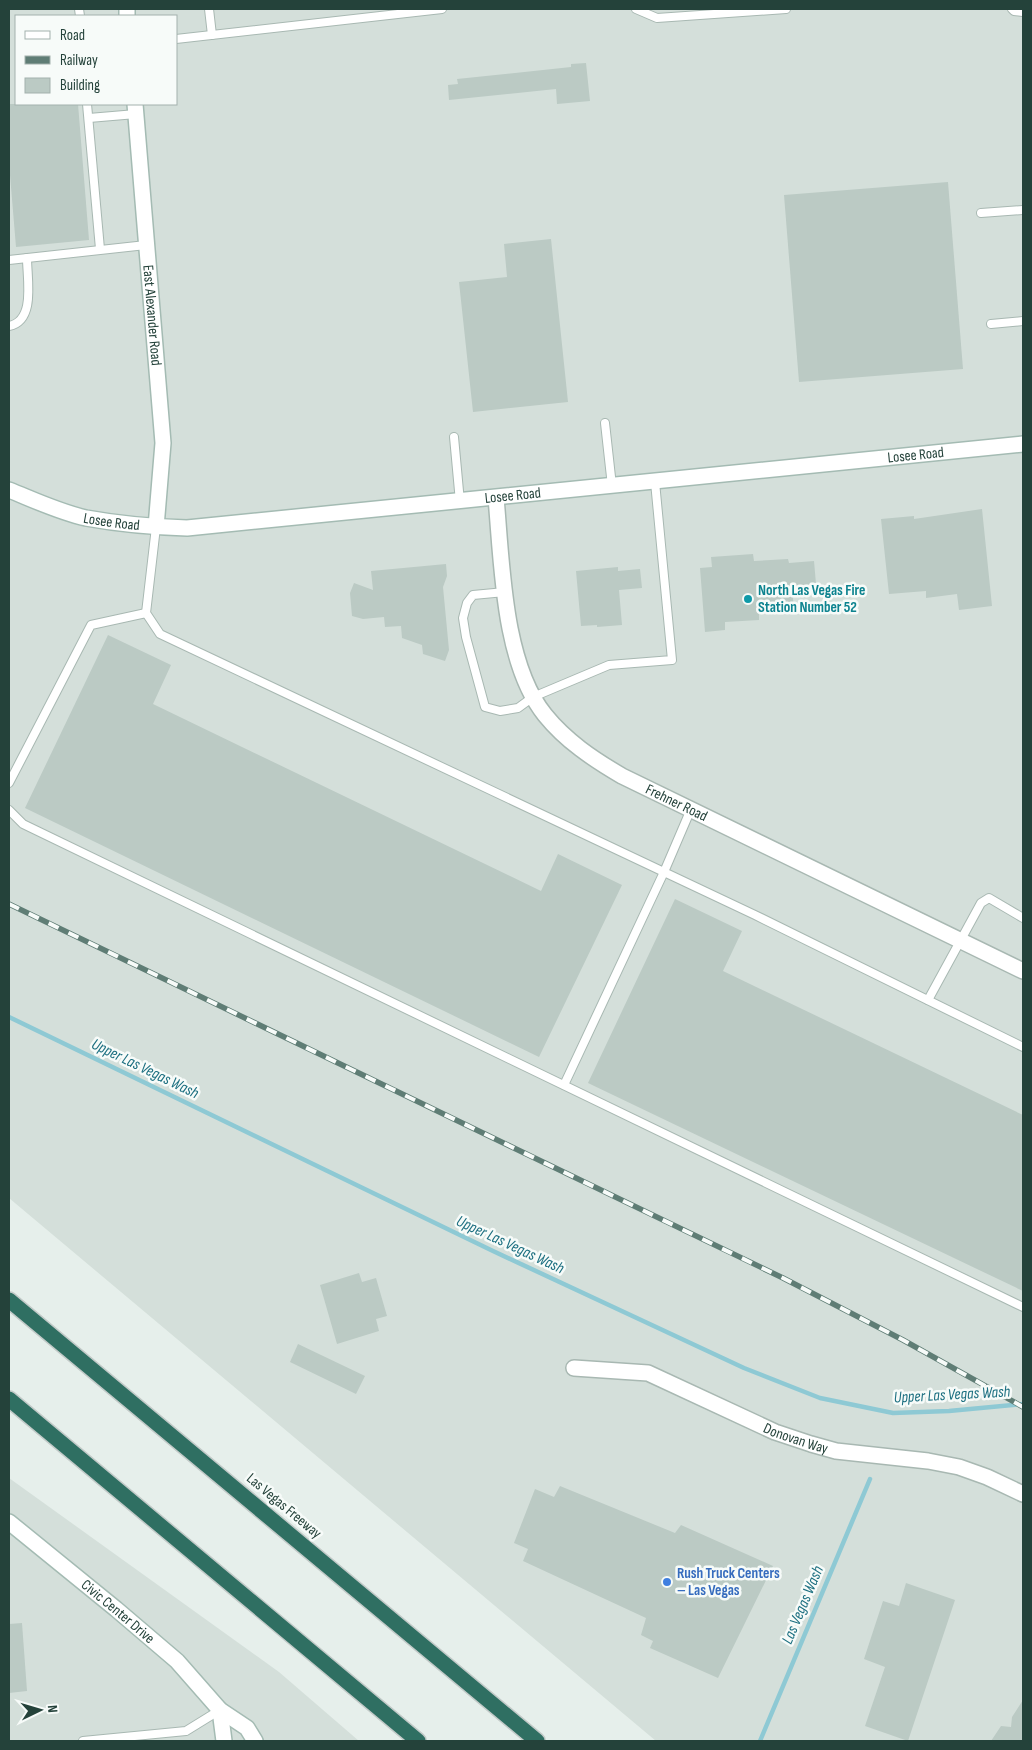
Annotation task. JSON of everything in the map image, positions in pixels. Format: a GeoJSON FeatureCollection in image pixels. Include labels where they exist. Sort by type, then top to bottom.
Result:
{"type":"FeatureCollection","features":[{"type":"Feature","properties":{"kind":"highway","name":"Las Vegas Freeway"},"geometry":{"type":"LineString","coordinates":[[9,1300],[536,1741]]}},
{"type":"Feature","properties":{"kind":"highway"},"geometry":{"type":"LineString","coordinates":[[9,1399],[418,1741]]}},
{"type":"Feature","properties":{"kind":"street","name":"East Alexander Road"},"geometry":{"type":"LineString","coordinates":[[135,109],[163,443],[156,527]]}},
{"type":"Feature","properties":{"kind":"street","name":"Losee Road"},"geometry":{"type":"LineString","coordinates":[[9,490],[52,508],[85,517],[156,527],[204,527],[1023,444]]}},
{"type":"Feature","properties":{"kind":"street","name":"Frehner Road"},"geometry":{"type":"LineString","coordinates":[[496,498],[505,592],[516,656],[533,697],[544,714],[574,744],[592,758],[622,776],[1023,971]]}},
{"type":"Feature","properties":{"kind":"street","name":"Donovan Way"},"geometry":{"type":"LineString","coordinates":[[574,1368],[648,1373],[775,1432],[811,1444],[836,1451],[928,1461],[959,1468],[987,1477],[1023,1494]]}},
{"type":"Feature","properties":{"kind":"street","name":"Civic Center Drive"},"geometry":{"type":"LineString","coordinates":[[9,1522],[177,1661],[220,1710]]}},
{"type":"Feature","properties":{"kind":"street"},"geometry":{"type":"LineString","coordinates":[[220,1710],[224,1741]]}},
{"type":"Feature","properties":{"kind":"street"},"geometry":{"type":"LineString","coordinates":[[220,1710],[247,1728],[255,1741]]}},
{"type":"Feature","properties":{"kind":"lane"},"geometry":{"type":"LineString","coordinates":[[209,9],[212,35]]}},
{"type":"Feature","properties":{"kind":"lane"},"geometry":{"type":"LineString","coordinates":[[178,39],[389,12],[442,9]]}},
{"type":"Feature","properties":{"kind":"lane"},"geometry":{"type":"LineString","coordinates":[[636,9],[657,18],[786,9]]}},
{"type":"Feature","properties":{"kind":"lane"},"geometry":{"type":"LineString","coordinates":[[1012,9],[1023,12]]}},
{"type":"Feature","properties":{"kind":"lane"},"geometry":{"type":"LineString","coordinates":[[87,105],[100,249]]}},
{"type":"Feature","properties":{"kind":"lane"},"geometry":{"type":"LineString","coordinates":[[89,118],[135,109]]}},
{"type":"Feature","properties":{"kind":"lane"},"geometry":{"type":"LineString","coordinates":[[981,213],[1023,210]]}},
{"type":"Feature","properties":{"kind":"lane"},"geometry":{"type":"LineString","coordinates":[[9,260],[146,245]]}},
{"type":"Feature","properties":{"kind":"lane"},"geometry":{"type":"LineString","coordinates":[[9,326],[14,326],[24,318],[28,306],[27,258]]}},
{"type":"Feature","properties":{"kind":"lane"},"geometry":{"type":"LineString","coordinates":[[991,324],[1023,321]]}},
{"type":"Feature","properties":{"kind":"lane"},"geometry":{"type":"LineString","coordinates":[[605,423],[612,486]]}},
{"type":"Feature","properties":{"kind":"lane"},"geometry":{"type":"LineString","coordinates":[[454,437],[460,502]]}},
{"type":"Feature","properties":{"kind":"lane"},"geometry":{"type":"LineString","coordinates":[[505,592],[474,595],[467,603],[463,618],[466,637],[486,706],[500,711],[518,708],[533,697],[609,665],[672,660],[655,482]]}},
{"type":"Feature","properties":{"kind":"lane"},"geometry":{"type":"LineString","coordinates":[[156,527],[146,613],[160,634],[664,872],[1023,1047]]}},
{"type":"Feature","properties":{"kind":"lane"},"geometry":{"type":"LineString","coordinates":[[9,783],[90,626],[146,613]]}},
{"type":"Feature","properties":{"kind":"lane"},"geometry":{"type":"LineString","coordinates":[[564,1085],[664,872],[691,809]]}},
{"type":"Feature","properties":{"kind":"lane"},"geometry":{"type":"LineString","coordinates":[[9,810],[23,824],[1023,1307]]}},
{"type":"Feature","properties":{"kind":"lane"},"geometry":{"type":"LineString","coordinates":[[928,1000],[981,903],[989,898],[1023,918]]}},
{"type":"Feature","properties":{"kind":"lane"},"geometry":{"type":"LineString","coordinates":[[83,1741],[186,1731],[220,1710]]}},
{"type":"Feature","properties":{"kind":"shaded area"},"geometry":{"type":"Polygon","coordinates":[[[9,9],[1023,9],[1023,1741],[656,1741],[9,1198],[9,9]]]}},
{"type":"Feature","properties":{"kind":"shaded area"},"geometry":{"type":"Polygon","coordinates":[[[9,1478],[279,1672],[359,1741],[9,1741],[9,1478]]]}},
{"type":"Feature","properties":{"kind":"building"},"geometry":{"type":"Polygon","coordinates":[[[586,63],[590,101],[557,104],[556,89],[449,100],[448,85],[458,84],[457,79],[571,67],[571,64],[586,63]]]}},
{"type":"Feature","properties":{"kind":"building"},"geometry":{"type":"Polygon","coordinates":[[[9,104],[78,105],[89,240],[16,247],[9,163],[9,104]]]}},
{"type":"Feature","properties":{"kind":"building"},"geometry":{"type":"Polygon","coordinates":[[[948,182],[963,369],[799,382],[784,195],[948,182]]]}},
{"type":"Feature","properties":{"kind":"building"},"geometry":{"type":"Polygon","coordinates":[[[551,239],[568,402],[473,412],[459,282],[507,277],[504,244],[551,239]]]}},
{"type":"Feature","properties":{"kind":"building"},"geometry":{"type":"Polygon","coordinates":[[[982,509],[992,606],[959,610],[957,594],[926,598],[926,591],[889,594],[881,519],[914,516],[914,519],[982,509]]]}},
{"type":"Feature","properties":{"kind":"building","name":"North Las Vegas Fire Station Number 52"},"geometry":{"type":"Polygon","coordinates":[[[753,554],[754,561],[788,559],[789,563],[814,561],[816,584],[792,586],[794,612],[759,614],[759,620],[725,622],[725,630],[705,632],[700,568],[712,567],[711,557],[753,554]]]}},
{"type":"Feature","properties":{"kind":"building"},"geometry":{"type":"Polygon","coordinates":[[[446,564],[447,576],[443,587],[449,650],[445,661],[423,654],[422,645],[402,638],[401,626],[385,627],[384,617],[363,619],[352,616],[350,593],[354,583],[373,590],[371,571],[446,564]]]}},
{"type":"Feature","properties":{"kind":"building"},"geometry":{"type":"Polygon","coordinates":[[[618,567],[618,571],[640,569],[642,588],[619,590],[622,625],[581,626],[576,571],[618,567]]]}},
{"type":"Feature","properties":{"kind":"building"},"geometry":{"type":"Polygon","coordinates":[[[108,635],[171,665],[153,704],[541,891],[558,854],[622,885],[539,1057],[25,808],[108,635]]]}},
{"type":"Feature","properties":{"kind":"building"},"geometry":{"type":"Polygon","coordinates":[[[675,899],[742,931],[723,971],[1023,1115],[1023,1291],[588,1083],[675,899]]]}},
{"type":"Feature","properties":{"kind":"building"},"geometry":{"type":"Polygon","coordinates":[[[359,1273],[362,1282],[376,1278],[387,1316],[376,1319],[379,1331],[337,1344],[320,1285],[359,1273]]]}},
{"type":"Feature","properties":{"kind":"building"},"geometry":{"type":"Polygon","coordinates":[[[298,1344],[365,1376],[356,1394],[290,1362],[298,1344]]]}},
{"type":"Feature","properties":{"kind":"building","name":"Rush Truck Centers – Las Vegas"},"geometry":{"type":"Polygon","coordinates":[[[560,1486],[675,1533],[681,1525],[773,1566],[718,1678],[650,1648],[653,1641],[641,1635],[646,1618],[523,1561],[528,1549],[514,1543],[535,1489],[554,1497],[560,1486]]]}},
{"type":"Feature","properties":{"kind":"building"},"geometry":{"type":"Polygon","coordinates":[[[906,1583],[955,1600],[908,1741],[865,1726],[885,1667],[864,1659],[883,1601],[899,1606],[906,1583]]]}},
{"type":"Feature","properties":{"kind":"building"},"geometry":{"type":"Polygon","coordinates":[[[22,1623],[27,1691],[9,1693],[9,1624],[22,1623]]]}},
{"type":"Feature","properties":{"kind":"building"},"geometry":{"type":"Polygon","coordinates":[[[1023,1700],[1023,1741],[991,1741],[1001,1726],[1011,1727],[1012,1717],[1023,1700]]]}},
{"type":"Feature","properties":{"kind":"waterway","name":"Upper Las Vegas Wash"},"geometry":{"type":"LineString","coordinates":[[9,1017],[493,1251],[744,1368],[820,1398],[893,1413],[949,1411],[1023,1404]]}},
{"type":"Feature","properties":{"kind":"waterway","name":"Las Vegas Wash"},"geometry":{"type":"LineString","coordinates":[[760,1741],[870,1479]]}},
{"type":"Feature","properties":{"kind":"railway"},"geometry":{"type":"LineString","coordinates":[[9,904],[783,1278],[903,1340],[1023,1407]]}},
{"type":"Feature","properties":{"kind":"place","name":"North Las Vegas Fire Station Number 52"},"geometry":{"type":"Point","coordinates":[748,599]}},
{"type":"Feature","properties":{"kind":"place","name":"Rush Truck Centers – Las Vegas"},"geometry":{"type":"Point","coordinates":[667,1582]}}]}
